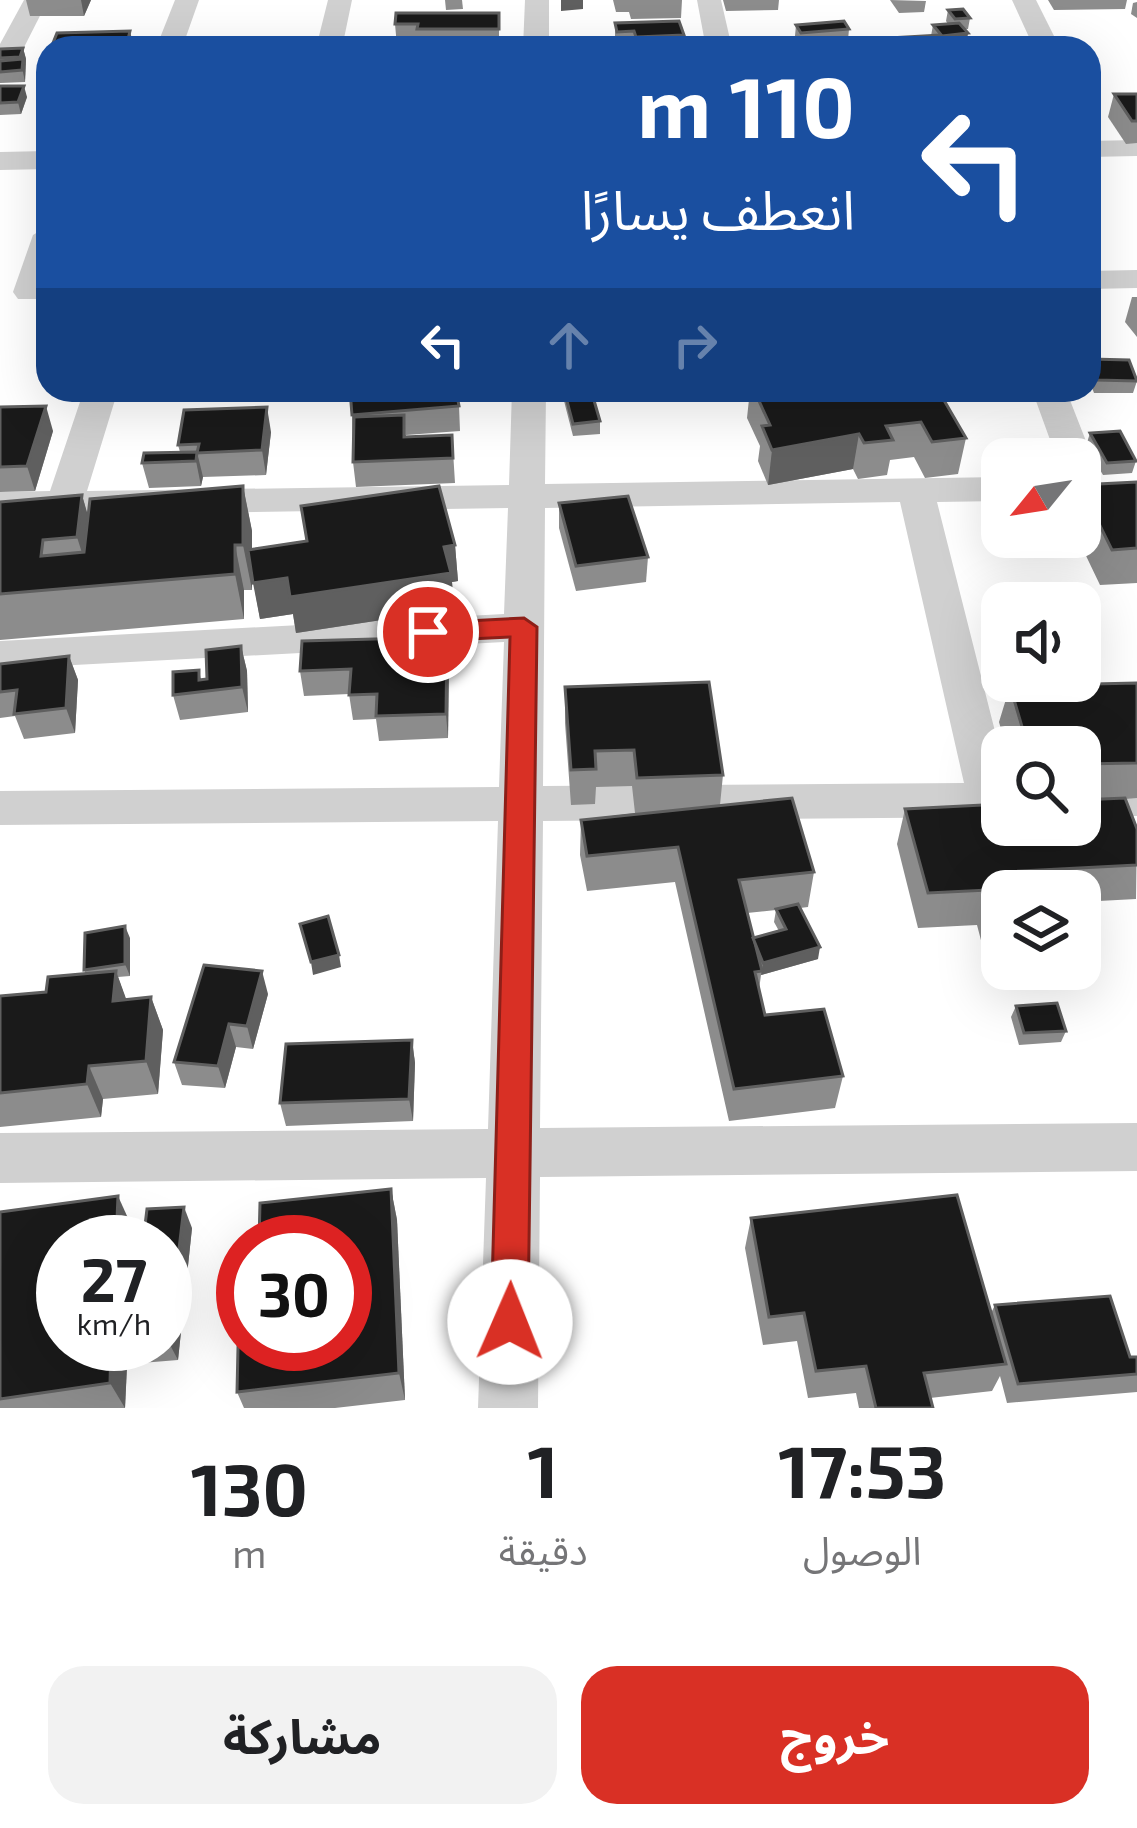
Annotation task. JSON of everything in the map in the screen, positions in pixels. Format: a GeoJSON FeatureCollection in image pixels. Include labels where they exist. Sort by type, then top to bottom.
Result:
{"type":"FeatureCollection","features":[{"type":"Feature","properties":{"kind":"street"},"geometry":{"type":"LineString","coordinates":[[0,9],[19,0]]}},
{"type":"Feature","properties":{"kind":"street"},"geometry":{"type":"LineString","coordinates":[[0,69],[36,0]]}},
{"type":"Feature","properties":{"kind":"street"},"geometry":{"type":"LineString","coordinates":[[174,36],[187,0]]}},
{"type":"Feature","properties":{"kind":"street"},"geometry":{"type":"LineString","coordinates":[[332,36],[340,0]]}},
{"type":"Feature","properties":{"kind":"street"},"geometry":{"type":"LineString","coordinates":[[536,36],[537,0]]}},
{"type":"Feature","properties":{"kind":"street"},"geometry":{"type":"LineString","coordinates":[[709,0],[716,36]]}},
{"type":"Feature","properties":{"kind":"street"},"geometry":{"type":"LineString","coordinates":[[1024,0],[1041,36]]}},
{"type":"Feature","properties":{"kind":"street"},"geometry":{"type":"LineString","coordinates":[[1101,145],[1137,148]]}},
{"type":"Feature","properties":{"kind":"street"},"geometry":{"type":"LineString","coordinates":[[0,161],[36,160]]}},
{"type":"Feature","properties":{"kind":"street"},"geometry":{"type":"LineString","coordinates":[[1101,280],[1137,279]]}},
{"type":"Feature","properties":{"kind":"street"},"geometry":{"type":"LineString","coordinates":[[65,503],[97,402]]}},
{"type":"Feature","properties":{"kind":"street"},"geometry":{"type":"LineString","coordinates":[[508,1408],[529,402]]}},
{"type":"Feature","properties":{"kind":"street"},"geometry":{"type":"LineString","coordinates":[[1054,402],[1068,438]]}},
{"type":"Feature","properties":{"kind":"street"},"geometry":{"type":"LineString","coordinates":[[0,504],[981,489]]}},
{"type":"Feature","properties":{"kind":"street"},"geometry":{"type":"LineString","coordinates":[[916,490],[981,742]]}},
{"type":"Feature","properties":{"kind":"street"},"geometry":{"type":"LineString","coordinates":[[0,655],[524,627]]}},
{"type":"Feature","properties":{"kind":"street"},"geometry":{"type":"LineString","coordinates":[[1101,799],[1137,799]]}},
{"type":"Feature","properties":{"kind":"street"},"geometry":{"type":"LineString","coordinates":[[0,808],[981,800]]}},
{"type":"Feature","properties":{"kind":"street"},"geometry":{"type":"LineString","coordinates":[[0,1158],[1137,1147]]}},
{"type":"Feature","properties":{"kind":"building"},"geometry":{"type":"Polygon","coordinates":[[[963,9],[970,18],[955,19],[948,10],[963,9]]]}},
{"type":"Feature","properties":{"kind":"building"},"geometry":{"type":"Polygon","coordinates":[[[396,13],[499,13],[499,29],[417,29],[418,24],[395,24],[396,13]]]}},
{"type":"Feature","properties":{"kind":"building"},"geometry":{"type":"Polygon","coordinates":[[[679,21],[684,35],[636,36],[634,31],[617,32],[615,23],[679,21]]]}},
{"type":"Feature","properties":{"kind":"building"},"geometry":{"type":"Polygon","coordinates":[[[844,21],[849,29],[801,33],[796,25],[844,21]]]}},
{"type":"Feature","properties":{"kind":"building"},"geometry":{"type":"Polygon","coordinates":[[[959,23],[968,33],[942,36],[933,25],[959,23]]]}},
{"type":"Feature","properties":{"kind":"building"},"geometry":{"type":"Polygon","coordinates":[[[130,31],[129,36],[57,33],[130,31]]]}},
{"type":"Feature","properties":{"kind":"building"},"geometry":{"type":"Polygon","coordinates":[[[23,48],[20,57],[0,58],[0,49],[23,48]]]}},
{"type":"Feature","properties":{"kind":"building"},"geometry":{"type":"Polygon","coordinates":[[[23,59],[22,70],[0,72],[0,61],[23,59]]]}},
{"type":"Feature","properties":{"kind":"building"},"geometry":{"type":"Polygon","coordinates":[[[0,86],[24,86],[18,102],[0,103],[0,86]]]}},
{"type":"Feature","properties":{"kind":"building"},"geometry":{"type":"Polygon","coordinates":[[[1114,94],[1137,94],[1137,121],[1132,121],[1114,94]]]}},
{"type":"Feature","properties":{"kind":"building"},"geometry":{"type":"Polygon","coordinates":[[[1101,359],[1129,360],[1137,381],[1101,380],[1101,359]]]}},
{"type":"Feature","properties":{"kind":"building"},"geometry":{"type":"Polygon","coordinates":[[[351,402],[458,402],[459,406],[352,415],[351,402]]]}},
{"type":"Feature","properties":{"kind":"building"},"geometry":{"type":"Polygon","coordinates":[[[567,402],[594,402],[600,421],[573,424],[567,402]]]}},
{"type":"Feature","properties":{"kind":"building"},"geometry":{"type":"Polygon","coordinates":[[[759,402],[945,402],[966,438],[932,442],[921,422],[886,426],[893,440],[864,443],[859,434],[772,450],[762,426],[770,425],[759,402]]]}},
{"type":"Feature","properties":{"kind":"building"},"geometry":{"type":"Polygon","coordinates":[[[46,406],[27,466],[0,467],[0,407],[46,406]]]}},
{"type":"Feature","properties":{"kind":"building"},"geometry":{"type":"Polygon","coordinates":[[[267,407],[262,450],[197,453],[199,444],[178,445],[184,410],[267,407]]]}},
{"type":"Feature","properties":{"kind":"building"},"geometry":{"type":"Polygon","coordinates":[[[404,415],[404,437],[452,435],[453,458],[353,462],[354,417],[404,415]]]}},
{"type":"Feature","properties":{"kind":"building"},"geometry":{"type":"Polygon","coordinates":[[[1120,431],[1136,461],[1107,463],[1101,438],[1090,433],[1120,431]]]}},
{"type":"Feature","properties":{"kind":"building"},"geometry":{"type":"Polygon","coordinates":[[[197,452],[196,461],[142,463],[144,453],[197,452]]]}},
{"type":"Feature","properties":{"kind":"building"},"geometry":{"type":"Polygon","coordinates":[[[1137,482],[1137,548],[1112,550],[1101,528],[1101,484],[1137,482]]]}},
{"type":"Feature","properties":{"kind":"building"},"geometry":{"type":"Polygon","coordinates":[[[243,486],[243,545],[235,545],[235,574],[0,594],[0,502],[82,495],[77,537],[43,540],[41,556],[84,552],[90,499],[243,486]]]}},
{"type":"Feature","properties":{"kind":"building"},"geometry":{"type":"Polygon","coordinates":[[[439,486],[455,545],[444,547],[451,573],[290,597],[287,578],[253,583],[248,550],[307,541],[301,506],[439,486]]]}},
{"type":"Feature","properties":{"kind":"building"},"geometry":{"type":"Polygon","coordinates":[[[628,496],[648,557],[576,566],[559,503],[628,496]]]}},
{"type":"Feature","properties":{"kind":"building"},"geometry":{"type":"Polygon","coordinates":[[[447,637],[446,714],[376,716],[377,694],[349,695],[351,669],[300,671],[302,641],[447,637]]]}},
{"type":"Feature","properties":{"kind":"building"},"geometry":{"type":"Polygon","coordinates":[[[241,646],[242,687],[173,695],[173,672],[199,670],[199,680],[207,679],[206,650],[241,646]]]}},
{"type":"Feature","properties":{"kind":"building"},"geometry":{"type":"Polygon","coordinates":[[[69,656],[66,708],[14,714],[17,690],[0,692],[0,664],[69,656]]]}},
{"type":"Feature","properties":{"kind":"building"},"geometry":{"type":"Polygon","coordinates":[[[709,682],[723,775],[637,778],[634,750],[595,751],[596,769],[571,770],[565,687],[709,682]]]}},
{"type":"Feature","properties":{"kind":"building"},"geometry":{"type":"Polygon","coordinates":[[[1137,683],[1137,763],[1101,764],[1101,726],[1022,726],[1015,702],[1101,702],[1101,684],[1137,683]]]}},
{"type":"Feature","properties":{"kind":"building"},"geometry":{"type":"Polygon","coordinates":[[[792,798],[814,872],[739,880],[762,971],[755,972],[765,1015],[824,1009],[843,1076],[734,1089],[678,847],[587,856],[581,820],[792,798]]]}},
{"type":"Feature","properties":{"kind":"building"},"geometry":{"type":"Polygon","coordinates":[[[1125,798],[1137,829],[1137,865],[981,870],[981,890],[928,893],[905,809],[981,805],[981,846],[1101,846],[1101,799],[1125,798]]]}},
{"type":"Feature","properties":{"kind":"building"},"geometry":{"type":"Polygon","coordinates":[[[798,904],[820,947],[763,963],[753,938],[786,929],[776,909],[798,904]]]}},
{"type":"Feature","properties":{"kind":"building"},"geometry":{"type":"Polygon","coordinates":[[[328,916],[339,955],[311,962],[300,924],[328,916]]]}},
{"type":"Feature","properties":{"kind":"building"},"geometry":{"type":"Polygon","coordinates":[[[125,926],[125,964],[84,970],[85,933],[125,926]]]}},
{"type":"Feature","properties":{"kind":"building"},"geometry":{"type":"Polygon","coordinates":[[[204,965],[262,971],[247,1026],[229,1024],[218,1066],[174,1062],[204,965]]]}},
{"type":"Feature","properties":{"kind":"building"},"geometry":{"type":"Polygon","coordinates":[[[116,971],[113,1001],[151,997],[146,1061],[89,1066],[87,1084],[0,1093],[0,996],[46,992],[48,977],[116,971]]]}},
{"type":"Feature","properties":{"kind":"building"},"geometry":{"type":"Polygon","coordinates":[[[1057,1003],[1066,1031],[1024,1033],[1016,1006],[1057,1003]]]}},
{"type":"Feature","properties":{"kind":"building"},"geometry":{"type":"Polygon","coordinates":[[[412,1040],[409,1099],[280,1103],[286,1044],[412,1040]]]}},
{"type":"Feature","properties":{"kind":"building"},"geometry":{"type":"Polygon","coordinates":[[[391,1189],[399,1373],[237,1392],[237,1371],[372,1371],[372,1215],[260,1215],[260,1203],[391,1189]]]}},
{"type":"Feature","properties":{"kind":"building"},"geometry":{"type":"Polygon","coordinates":[[[957,1195],[1006,1364],[924,1373],[933,1408],[876,1408],[866,1366],[816,1371],[804,1313],[769,1317],[751,1218],[957,1195]]]}},
{"type":"Feature","properties":{"kind":"building"},"geometry":{"type":"Polygon","coordinates":[[[118,1196],[117,1215],[36,1215],[36,1371],[110,1371],[110,1383],[0,1399],[0,1212],[118,1196]]]}},
{"type":"Feature","properties":{"kind":"building"},"geometry":{"type":"Polygon","coordinates":[[[184,1207],[183,1215],[146,1215],[147,1209],[184,1207]]]}},
{"type":"Feature","properties":{"kind":"building"},"geometry":{"type":"Polygon","coordinates":[[[1110,1296],[1130,1357],[1137,1357],[1137,1374],[1018,1384],[995,1305],[1110,1296]]]}},
{"type":"Feature","properties":{"kind":"route"},"geometry":{"type":"LineString","coordinates":[[428,632],[524,627],[510,1322]]}}]}
